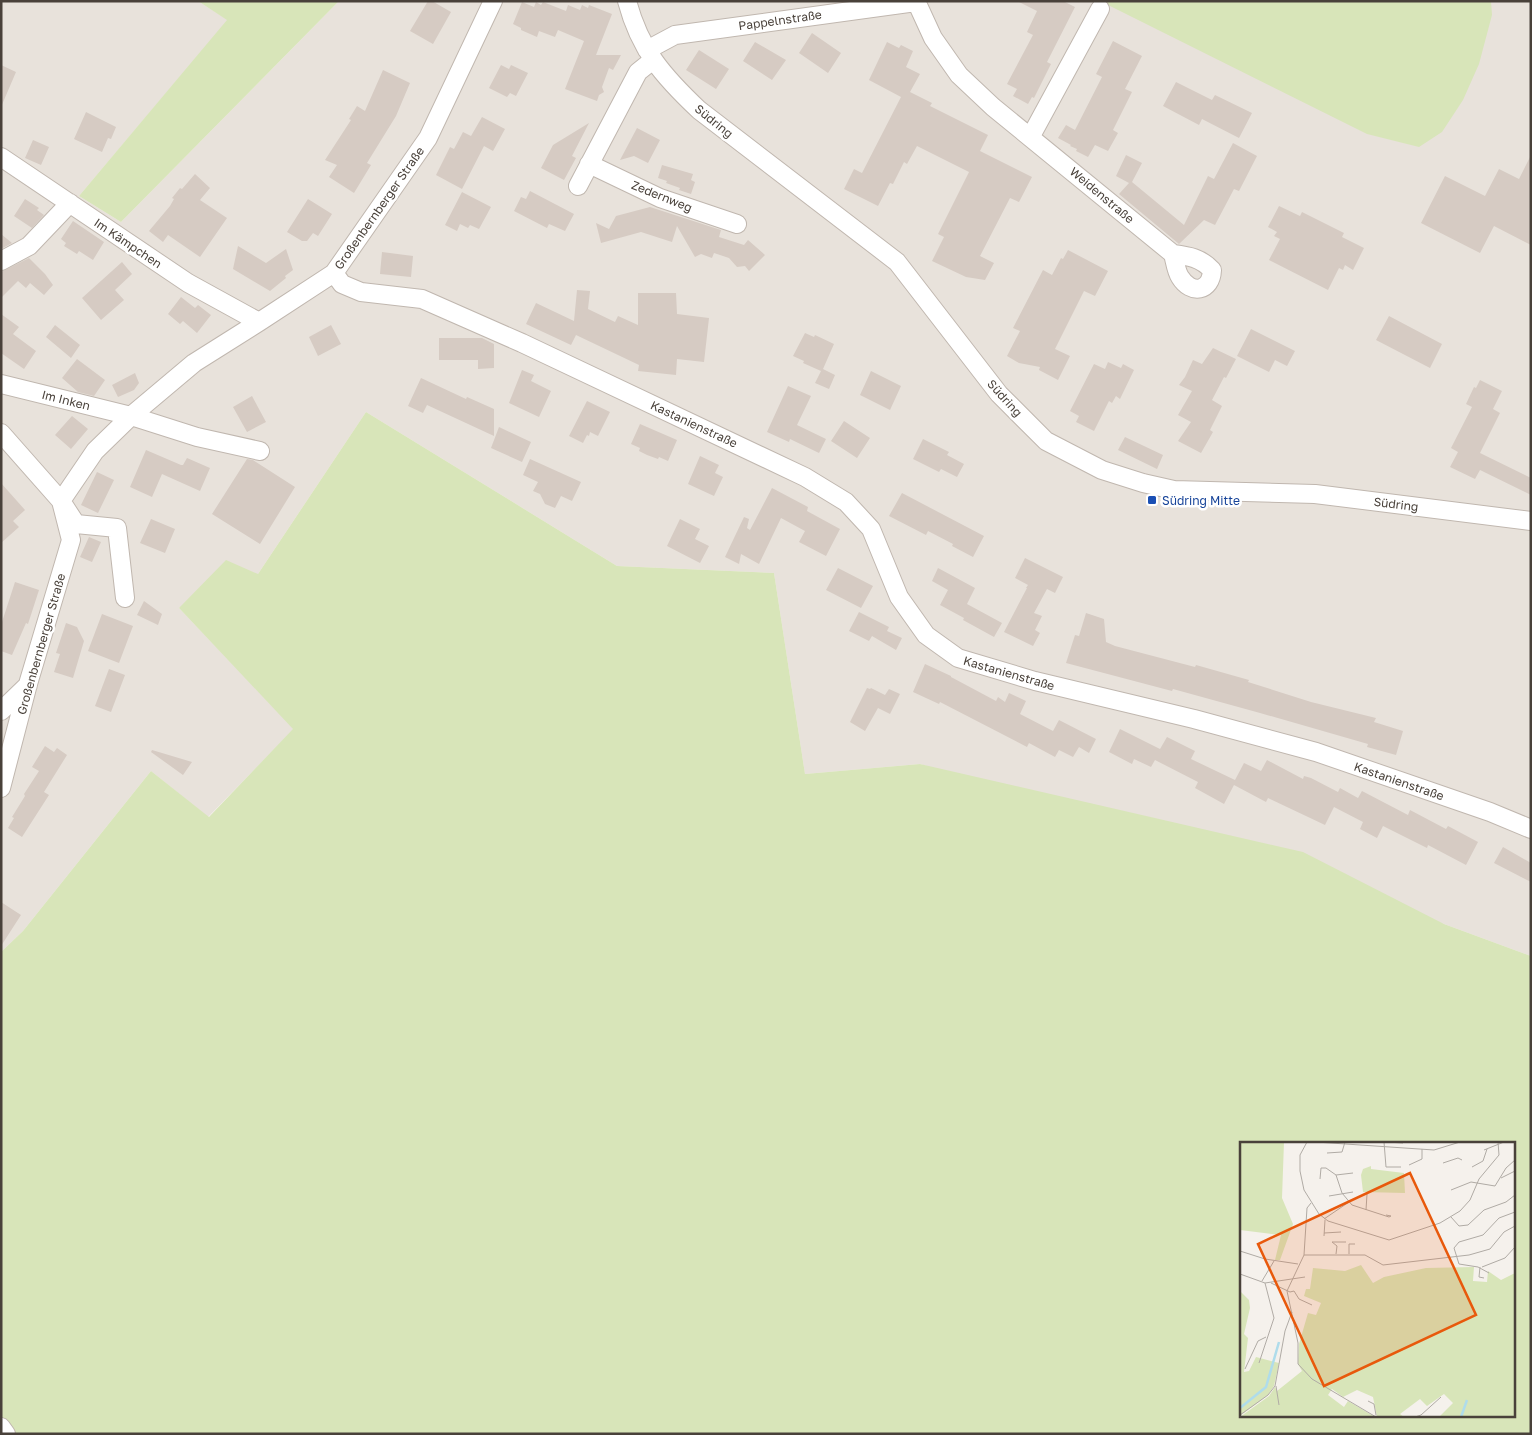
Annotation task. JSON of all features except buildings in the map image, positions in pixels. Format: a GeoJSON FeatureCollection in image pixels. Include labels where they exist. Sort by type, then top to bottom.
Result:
{"type":"FeatureCollection","features":[{"type":"Feature","properties":{"kind":"street","name":"Großenbernberger Straße"},"geometry":{"type":"LineString","coordinates":[[1,788],[28,684],[71,540],[61,501],[95,451],[131,416],[194,363],[334,273],[428,138],[493,1]]}},
{"type":"Feature","properties":{"kind":"street","name":"Südring"},"geometry":{"type":"LineString","coordinates":[[627,1],[633,22],[650,55],[672,85],[699,110],[897,262],[999,394],[1046,441],[1102,470],[1143,483],[1174,490],[1315,494],[1531,521]]}},
{"type":"Feature","properties":{"kind":"street","name":"Pappelnstraße"},"geometry":{"type":"LineString","coordinates":[[650,55],[675,34],[916,1]]}},
{"type":"Feature","properties":{"kind":"street","name":"Weidenstraße"},"geometry":{"type":"LineString","coordinates":[[916,1],[934,38],[959,75],[994,107],[1173,254]]}},
{"type":"Feature","properties":{"kind":"street"},"geometry":{"type":"LineString","coordinates":[[1031,136],[1100,9]]}},
{"type":"Feature","properties":{"kind":"street"},"geometry":{"type":"LineString","coordinates":[[578,186],[638,72],[650,55]]}},
{"type":"Feature","properties":{"kind":"street","name":"Im Kämpchen"},"geometry":{"type":"LineString","coordinates":[[1,157],[188,283],[259,322]]}},
{"type":"Feature","properties":{"kind":"street","name":"Zedernweg"},"geometry":{"type":"LineString","coordinates":[[589,164],[660,198],[737,224]]}},
{"type":"Feature","properties":{"kind":"street"},"geometry":{"type":"LineString","coordinates":[[1,261],[29,246],[70,203]]}},
{"type":"Feature","properties":{"kind":"street","name":"Kastanienstraße"},"geometry":{"type":"LineString","coordinates":[[334,273],[342,284],[361,292],[422,299],[522,343],[797,473],[846,502],[871,529],[900,598],[926,635],[958,658],[1034,681],[1194,719],[1316,752],[1490,812],[1531,829]]}},
{"type":"Feature","properties":{"kind":"street","name":"Im Inken"},"geometry":{"type":"LineString","coordinates":[[1,384],[131,416]]}},
{"type":"Feature","properties":{"kind":"street"},"geometry":{"type":"LineString","coordinates":[[131,416],[197,437],[260,452]]}},
{"type":"Feature","properties":{"kind":"street","name":"Großenbernberger Straße"},"geometry":{"type":"LineString","coordinates":[[1,433],[61,501],[76,524],[117,528],[124,598]]}},
{"type":"Feature","properties":{"kind":"street"},"geometry":{"type":"LineString","coordinates":[[1,711],[28,684]]}},
{"type":"Feature","properties":{"kind":"street"},"geometry":{"type":"LineString","coordinates":[[1,1427],[6,1434]]}},
{"type":"Feature","properties":{"kind":"shaded area"},"geometry":{"type":"Polygon","coordinates":[[[1,1],[198,1],[228,20],[79,196],[121,222],[339,1],[1531,1],[1531,956],[1444,924],[920,764],[805,774],[774,573],[617,566],[366,412],[258,574],[179,608],[294,729],[208,817],[151,771],[23,931],[1,952],[1,1]]]}},
{"type":"Feature","properties":{"kind":"green space"},"geometry":{"type":"Polygon","coordinates":[[[198,1],[339,1],[121,222],[79,196],[227,20],[198,1]]]}},
{"type":"Feature","properties":{"kind":"green space"},"geometry":{"type":"Polygon","coordinates":[[[1100,1],[1491,1],[1492,15],[1479,64],[1463,100],[1442,132],[1419,147],[1367,134],[1100,1]]]}},
{"type":"Feature","properties":{"kind":"green space"},"geometry":{"type":"Polygon","coordinates":[[[366,412],[617,566],[774,573],[805,774],[920,764],[1303,852],[1444,924],[1531,956],[1531,1434],[10,1434],[1,1423],[1,952],[23,931],[151,771],[209,817],[293,729],[179,608],[226,560],[258,574],[366,412]]]}},
{"type":"Feature","properties":{"kind":"place","name":"Südring Mitte"},"geometry":{"type":"Point","coordinates":[1152,500]}}]}
